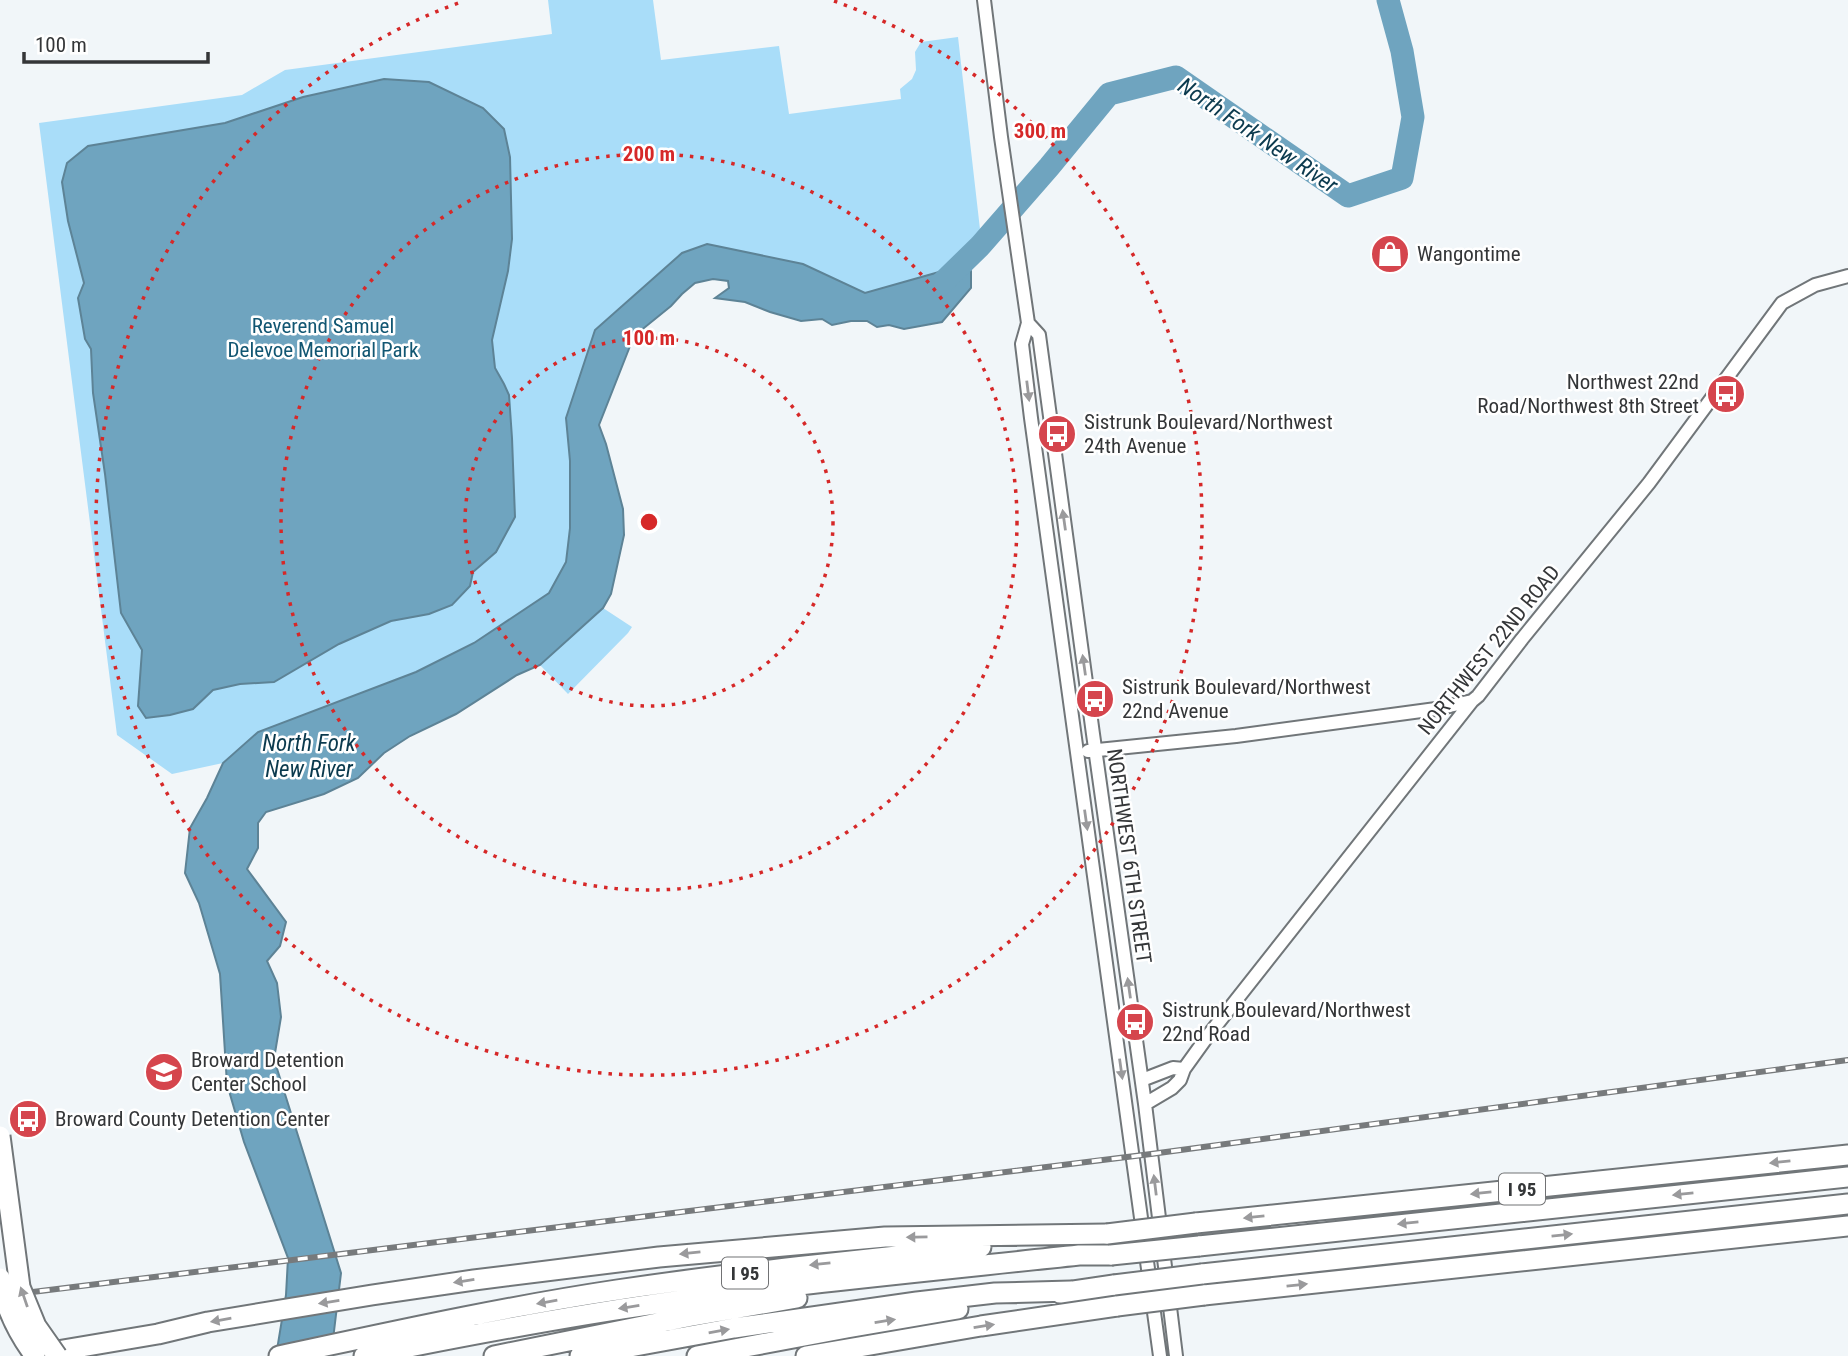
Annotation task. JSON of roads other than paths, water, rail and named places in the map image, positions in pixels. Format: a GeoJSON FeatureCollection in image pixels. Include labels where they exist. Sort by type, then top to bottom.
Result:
{"type":"FeatureCollection","features":[{"type":"Feature","properties":{"kind":"highway"},"geometry":{"type":"LineString","coordinates":[[0,1136],[20,1287],[29,1313],[57,1356]]}},
{"type":"Feature","properties":{"kind":"highway","name":"I 95"},"geometry":{"type":"LineString","coordinates":[[279,1356],[492,1312],[661,1284],[1196,1223],[1848,1155]]}},
{"type":"Feature","properties":{"kind":"highway"},"geometry":{"type":"LineString","coordinates":[[494,1356],[687,1317],[904,1282],[1199,1245],[1848,1177]]}},
{"type":"Feature","properties":{"kind":"highway"},"geometry":{"type":"LineString","coordinates":[[697,1356],[847,1328],[1114,1285],[1848,1204]]}},
{"type":"Feature","properties":{"kind":"highway"},"geometry":{"type":"LineString","coordinates":[[806,1356],[981,1326],[1204,1295],[1848,1226]]}},
{"type":"Feature","properties":{"kind":"highway"},"geometry":{"type":"LineString","coordinates":[[29,1356],[158,1334],[208,1322],[372,1295],[485,1278],[708,1251],[885,1237],[1107,1234]]}},
{"type":"Feature","properties":{"kind":"highway"},"geometry":{"type":"LineString","coordinates":[[371,1354],[526,1324],[706,1297],[1079,1255],[1111,1255]]}},
{"type":"Feature","properties":{"kind":"highway"},"geometry":{"type":"LineString","coordinates":[[0,1278],[14,1321],[35,1356]]}},
{"type":"Feature","properties":{"kind":"highway"},"geometry":{"type":"LineString","coordinates":[[580,1356],[746,1326],[917,1302],[995,1293],[1071,1291]]}},
{"type":"Feature","properties":{"kind":"highway"},"geometry":{"type":"LineString","coordinates":[[846,1356],[893,1342]]}},
{"type":"Feature","properties":{"kind":"street","name":"NORTHWEST 6TH STREET"},"geometry":{"type":"LineString","coordinates":[[985,0],[1001,137],[1028,323],[1022,344],[1160,1356]]}},
{"type":"Feature","properties":{"kind":"street","name":"NORTHWEST 22ND ROAD"},"geometry":{"type":"LineString","coordinates":[[1145,1104],[1180,1080],[1184,1069],[1273,951],[1649,483],[1782,303],[1815,285],[1844,277]]}},
{"type":"Feature","properties":{"kind":"street","name":"NORTHWEST 6TH STREET"},"geometry":{"type":"LineString","coordinates":[[1028,323],[1039,335],[1142,1080],[1176,1356]]}},
{"type":"Feature","properties":{"kind":"street"},"geometry":{"type":"LineString","coordinates":[[1077,752],[1236,736],[1436,709],[1472,701]]}},
{"type":"Feature","properties":{"kind":"street"},"geometry":{"type":"LineString","coordinates":[[1436,709],[1457,720]]}},
{"type":"Feature","properties":{"kind":"street"},"geometry":{"type":"LineString","coordinates":[[1142,1080],[1173,1068],[1184,1069]]}},
{"type":"Feature","properties":{"kind":"water"},"geometry":{"type":"Polygon","coordinates":[[[384,79],[429,82],[483,108],[504,129],[510,157],[512,239],[508,271],[492,340],[495,368],[509,395],[515,517],[496,552],[473,572],[470,586],[452,605],[429,614],[391,621],[339,644],[274,682],[240,684],[213,690],[193,709],[146,718],[138,706],[142,650],[121,613],[93,393],[91,349],[85,339],[78,298],[84,283],[68,221],[62,182],[67,163],[88,146],[225,123],[303,97],[384,79]]]}},
{"type":"Feature","properties":{"kind":"water","name":"North Fork New River"},"geometry":{"type":"Polygon","coordinates":[[[707,244],[803,264],[865,293],[939,272],[955,259],[971,271],[971,288],[942,322],[904,329],[889,325],[877,327],[867,321],[832,325],[822,319],[801,321],[745,302],[715,298],[729,288],[728,281],[713,279],[695,283],[634,336],[599,425],[623,509],[624,535],[611,594],[603,608],[540,665],[517,675],[456,714],[410,736],[384,753],[358,778],[324,794],[266,812],[258,823],[258,848],[247,869],[286,922],[280,946],[267,961],[277,983],[281,1017],[274,1059],[341,1273],[331,1356],[276,1356],[286,1295],[288,1258],[244,1142],[227,1084],[220,974],[199,903],[185,873],[190,828],[223,763],[258,732],[416,672],[474,643],[549,593],[566,562],[570,528],[570,461],[566,418],[595,330],[682,253],[707,244]]]}},
{"type":"Feature","properties":{"kind":"waterway","name":"North Fork New River"},"geometry":{"type":"LineString","coordinates":[[939,286],[980,246],[1109,94],[1176,77],[1348,196],[1402,178],[1413,117],[1402,51],[1388,0]]}},
{"type":"Feature","properties":{"kind":"railway"},"geometry":{"type":"LineString","coordinates":[[0,1296],[1151,1154],[1848,1060]]}},
{"type":"Feature","properties":{"kind":"place","name":"Wangontime"},"geometry":{"type":"Point","coordinates":[1390,254]}},
{"type":"Feature","properties":{"kind":"place","name":"Northwest 22nd Road/Northwest 8th Street"},"geometry":{"type":"Point","coordinates":[1726,394]}},
{"type":"Feature","properties":{"kind":"place","name":"Sistrunk Boulevard/Northwest 24th Avenue"},"geometry":{"type":"Point","coordinates":[1057,434]}},
{"type":"Feature","properties":{"kind":"place","name":"Sistrunk Boulevard/Northwest 22nd Avenue"},"geometry":{"type":"Point","coordinates":[1095,699]}},
{"type":"Feature","properties":{"kind":"place","name":"Sistrunk Boulevard/Northwest 22nd Road"},"geometry":{"type":"Point","coordinates":[1135,1022]}},
{"type":"Feature","properties":{"kind":"place","name":"Broward Detention Center School"},"geometry":{"type":"Point","coordinates":[164,1072]}},
{"type":"Feature","properties":{"kind":"place","name":"Broward County Detention Center"},"geometry":{"type":"Point","coordinates":[28,1119]}},
{"type":"Feature","properties":{"kind":"park label","name":"Reverend Samuel Delevoe Memorial Park"},"geometry":{"type":"Point","coordinates":[323,338]}}]}
